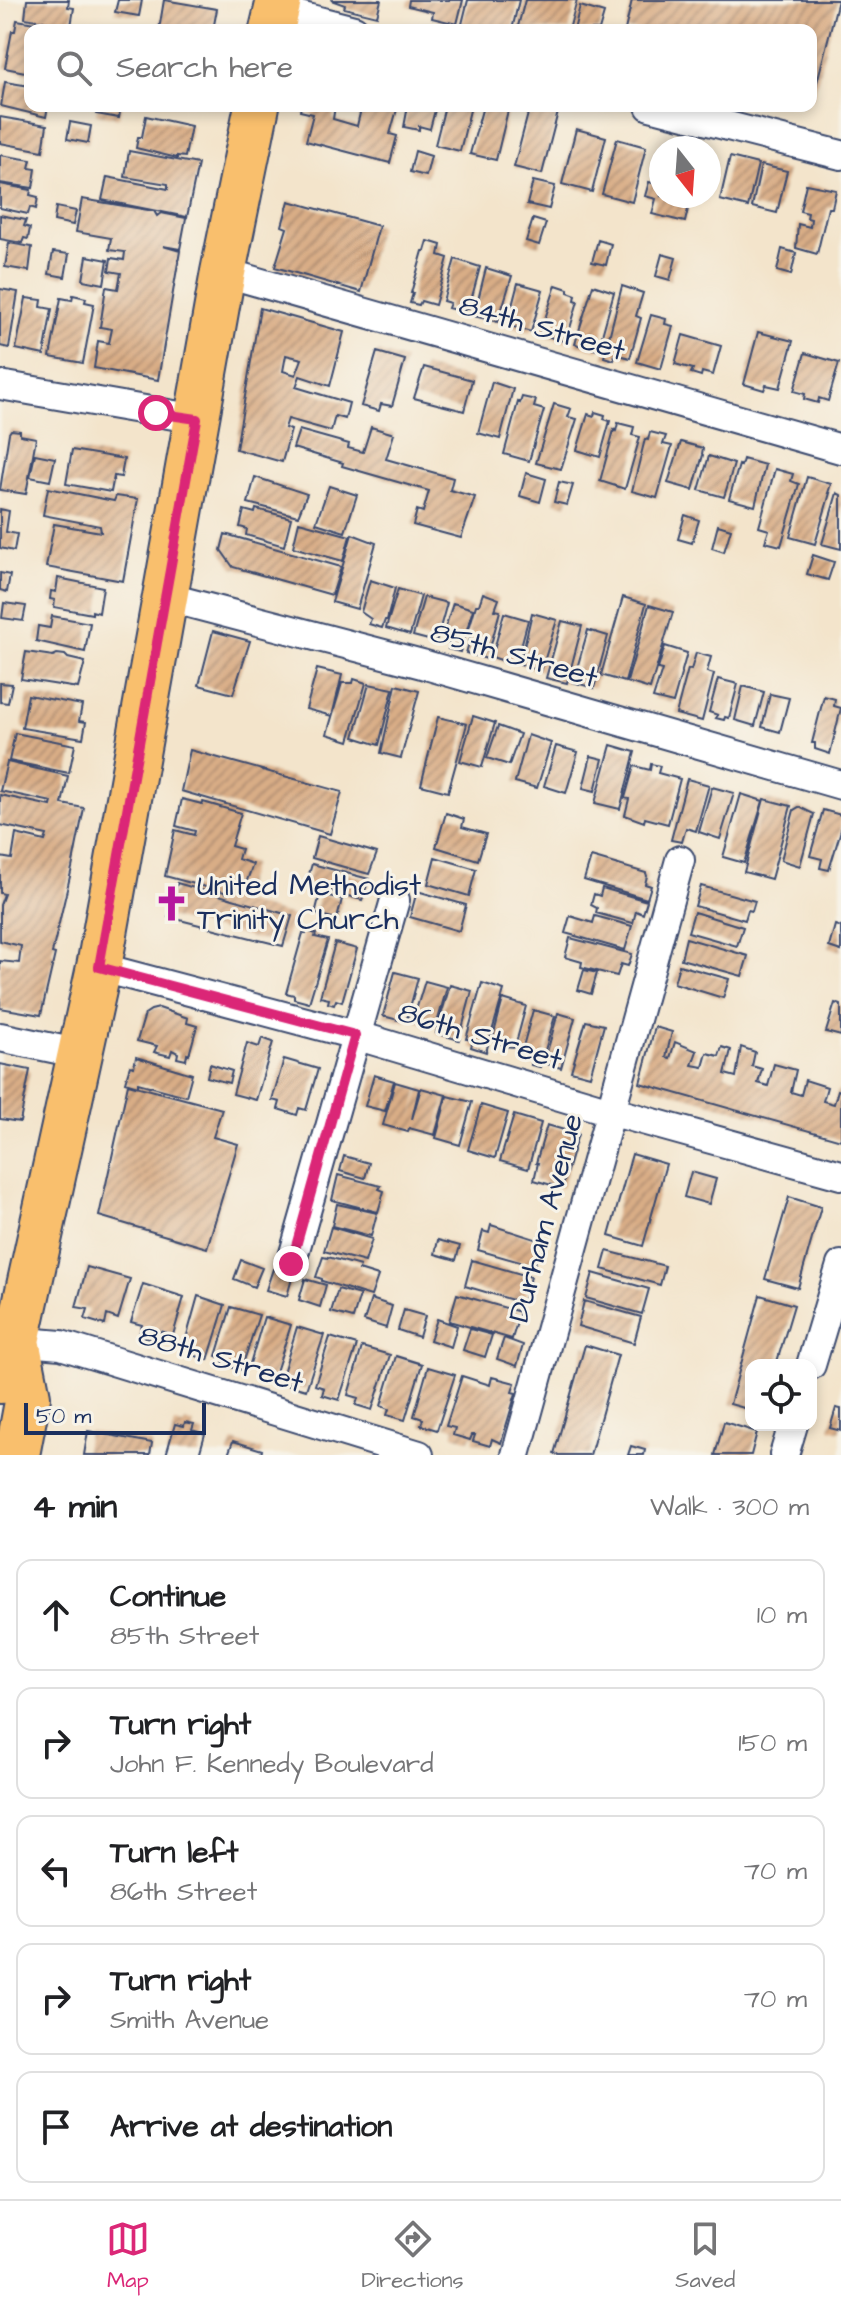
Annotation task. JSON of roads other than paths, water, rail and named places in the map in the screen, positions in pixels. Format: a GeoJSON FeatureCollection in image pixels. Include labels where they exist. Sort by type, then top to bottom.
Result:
{"type":"FeatureCollection","features":[{"type":"Feature","properties":{"kind":"main road"},"geometry":{"type":"LineString","coordinates":[[0,1381],[81,1054],[99,967],[223,272],[256,112]]}},
{"type":"Feature","properties":{"kind":"main road"},"geometry":{"type":"LineString","coordinates":[[9,1340],[28,1397],[17,1455]]}},
{"type":"Feature","properties":{"kind":"street"},"geometry":{"type":"LineString","coordinates":[[276,13],[326,24]]}},
{"type":"Feature","properties":{"kind":"street"},"geometry":{"type":"LineString","coordinates":[[673,112],[841,155]]}},
{"type":"Feature","properties":{"kind":"street","name":"84th Street"},"geometry":{"type":"LineString","coordinates":[[223,272],[841,449]]}},
{"type":"Feature","properties":{"kind":"street"},"geometry":{"type":"LineString","coordinates":[[0,385],[197,419]]}},
{"type":"Feature","properties":{"kind":"street","name":"85th Street"},"geometry":{"type":"LineString","coordinates":[[166,597],[422,664],[841,785]]}},
{"type":"Feature","properties":{"kind":"street","name":"Durham Avenue"},"geometry":{"type":"LineString","coordinates":[[516,1455],[680,860]]}},
{"type":"Feature","properties":{"kind":"street"},"geometry":{"type":"LineString","coordinates":[[291,1264],[395,900]]}},
{"type":"Feature","properties":{"kind":"street","name":"86th Street"},"geometry":{"type":"LineString","coordinates":[[99,967],[355,1035],[610,1111],[841,1175]]}},
{"type":"Feature","properties":{"kind":"street"},"geometry":{"type":"LineString","coordinates":[[0,1037],[81,1054]]}},
{"type":"Feature","properties":{"kind":"street"},"geometry":{"type":"LineString","coordinates":[[813,1359],[841,1265]]}},
{"type":"Feature","properties":{"kind":"street","name":"88th Street"},"geometry":{"type":"LineString","coordinates":[[9,1340],[61,1345],[419,1455]]}},
{"type":"Feature","properties":{"kind":"street"},"geometry":{"type":"LineString","coordinates":[[784,1455],[791,1431]]}},
{"type":"Feature","properties":{"kind":"place","name":"United Methodist Trinity Church"},"geometry":{"type":"Point","coordinates":[171,903]}}]}
